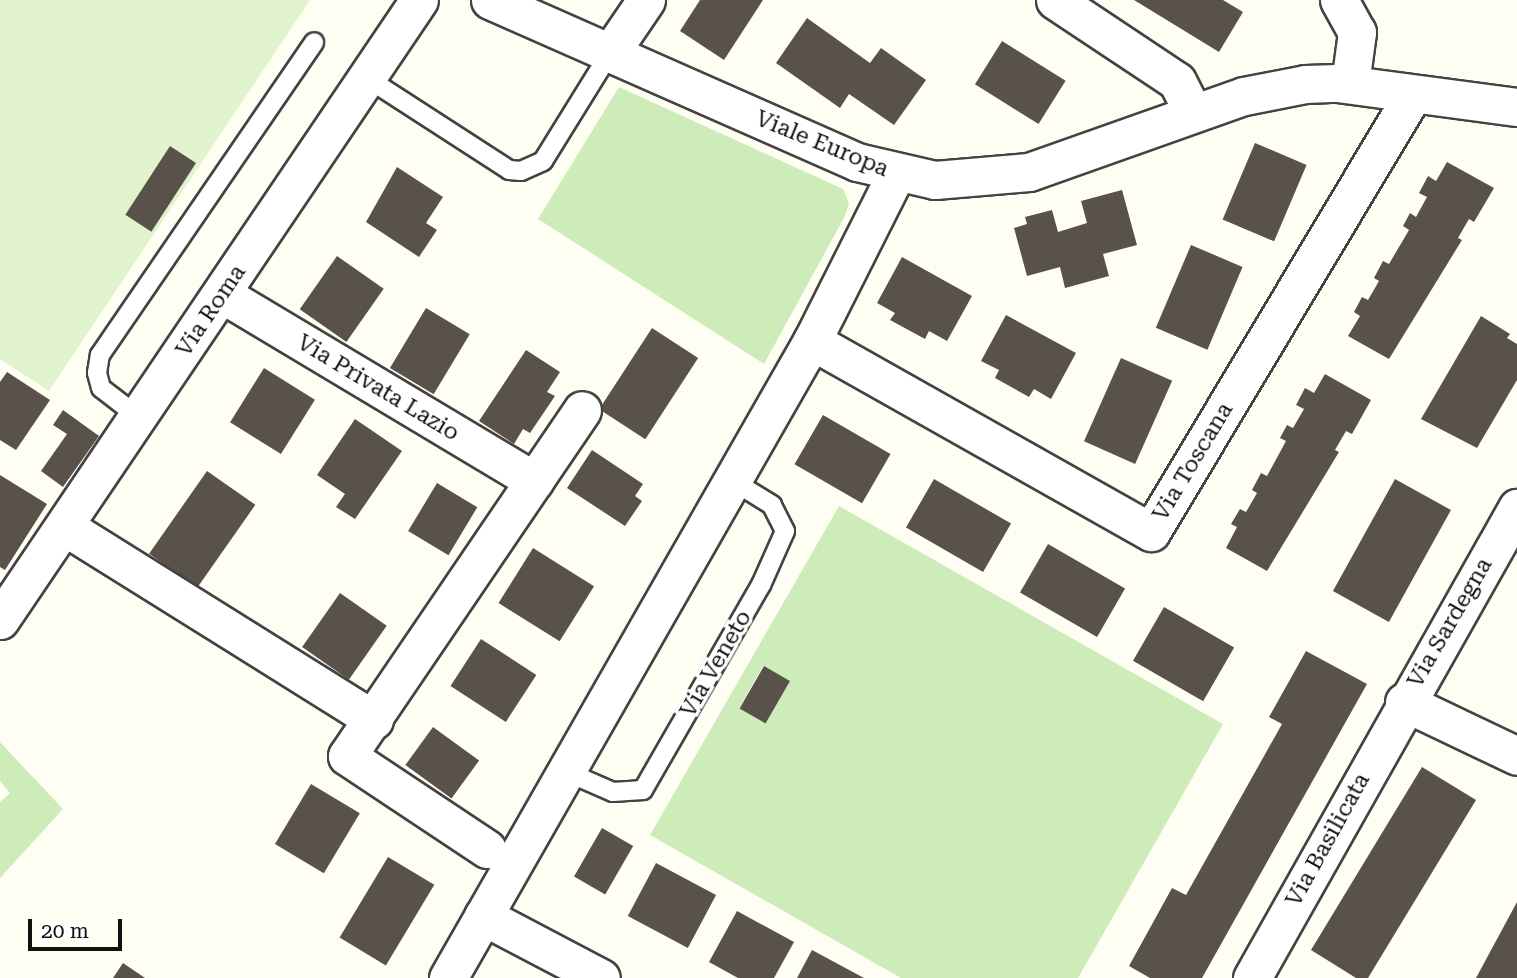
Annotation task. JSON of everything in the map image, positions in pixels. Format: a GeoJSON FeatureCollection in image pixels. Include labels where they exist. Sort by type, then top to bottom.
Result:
{"type":"FeatureCollection","features":[{"type":"Feature","properties":{"kind":"street","name":"Via Roma"},"geometry":{"type":"LineString","coordinates":[[0,621],[67,528],[419,0]]}},
{"type":"Feature","properties":{"kind":"street","name":"Viale Europa"},"geometry":{"type":"LineString","coordinates":[[491,0],[857,162],[896,174],[948,181],[1014,175],[1193,113],[1290,86],[1350,85],[1517,107]]}},
{"type":"Feature","properties":{"kind":"street"},"geometry":{"type":"LineString","coordinates":[[610,53],[646,0]]}},
{"type":"Feature","properties":{"kind":"street"},"geometry":{"type":"LineString","coordinates":[[1055,0],[1177,81],[1193,113]]}},
{"type":"Feature","properties":{"kind":"street"},"geometry":{"type":"LineString","coordinates":[[1339,0],[1357,32],[1350,85]]}},
{"type":"Feature","properties":{"kind":"street","name":"Via Toscana"},"geometry":{"type":"LineString","coordinates":[[812,341],[1151,533],[1413,94]]}},
{"type":"Feature","properties":{"kind":"street"},"geometry":{"type":"LineString","coordinates":[[448,978],[812,341],[896,174]]}},
{"type":"Feature","properties":{"kind":"street","name":"Via Privata Lazio"},"geometry":{"type":"LineString","coordinates":[[222,295],[534,481]]}},
{"type":"Feature","properties":{"kind":"street"},"geometry":{"type":"LineString","coordinates":[[487,849],[347,756],[374,720],[582,410]]}},
{"type":"Feature","properties":{"kind":"street","name":"Via Sardegna"},"geometry":{"type":"LineString","coordinates":[[1404,702],[1517,508]]}},
{"type":"Feature","properties":{"kind":"street"},"geometry":{"type":"LineString","coordinates":[[67,528],[374,720]]}},
{"type":"Feature","properties":{"kind":"street"},"geometry":{"type":"LineString","coordinates":[[1404,702],[1517,756]]}},
{"type":"Feature","properties":{"kind":"street","name":"Via Basilicata"},"geometry":{"type":"LineString","coordinates":[[1252,978],[1404,702]]}},
{"type":"Feature","properties":{"kind":"street"},"geometry":{"type":"LineString","coordinates":[[483,916],[601,978]]}},
{"type":"Feature","properties":{"kind":"lane"},"geometry":{"type":"LineString","coordinates":[[140,418],[111,401],[101,388],[97,373],[100,355],[314,41]]}},
{"type":"Feature","properties":{"kind":"lane"},"geometry":{"type":"LineString","coordinates":[[367,78],[509,170],[521,171],[543,161],[610,53]]}},
{"type":"Feature","properties":{"kind":"lane","name":"Via Veneto"},"geometry":{"type":"LineString","coordinates":[[567,772],[613,792],[643,790],[761,585],[785,531],[772,505],[733,481]]}},
{"type":"Feature","properties":{"kind":"green space"},"geometry":{"type":"Polygon","coordinates":[[[0,0],[310,0],[49,391],[0,359],[0,0]]]}},
{"type":"Feature","properties":{"kind":"green space"},"geometry":{"type":"Polygon","coordinates":[[[619,87],[843,189],[849,203],[845,216],[764,364],[538,219],[619,87]]]}},
{"type":"Feature","properties":{"kind":"green space"},"geometry":{"type":"Polygon","coordinates":[[[839,506],[1223,724],[1078,978],[901,978],[650,835],[839,506]],[[763,666],[739,708],[765,723],[789,681],[763,666]]]}},
{"type":"Feature","properties":{"kind":"green space"},"geometry":{"type":"Polygon","coordinates":[[[0,742],[63,809],[0,878],[0,802],[10,793],[0,781],[0,742]]]}},
{"type":"Feature","properties":{"kind":"building"},"geometry":{"type":"Polygon","coordinates":[[[700,0],[763,0],[724,60],[680,31],[700,0]]]}},
{"type":"Feature","properties":{"kind":"building"},"geometry":{"type":"Polygon","coordinates":[[[1134,0],[1223,0],[1243,12],[1219,52],[1134,0]]]}},
{"type":"Feature","properties":{"kind":"building"},"geometry":{"type":"Polygon","coordinates":[[[807,18],[870,63],[881,48],[926,80],[894,125],[849,94],[840,108],[776,63],[807,18]]]}},
{"type":"Feature","properties":{"kind":"building"},"geometry":{"type":"Polygon","coordinates":[[[1002,41],[1066,81],[1039,124],[975,84],[1002,41]]]}},
{"type":"Feature","properties":{"kind":"building"},"geometry":{"type":"Polygon","coordinates":[[[1255,143],[1307,165],[1274,241],[1223,219],[1255,143]]]}},
{"type":"Feature","properties":{"kind":"building"},"geometry":{"type":"Polygon","coordinates":[[[170,146],[196,163],[151,232],[125,215],[170,146]]]}},
{"type":"Feature","properties":{"kind":"building"},"geometry":{"type":"Polygon","coordinates":[[[1447,162],[1494,188],[1474,222],[1469,219],[1458,238],[1462,240],[1389,359],[1348,336],[1360,316],[1354,312],[1362,297],[1368,300],[1379,281],[1374,278],[1383,261],[1389,264],[1409,230],[1403,226],[1410,213],[1416,217],[1427,197],[1419,193],[1428,176],[1436,181],[1447,162]]]}},
{"type":"Feature","properties":{"kind":"building"},"geometry":{"type":"Polygon","coordinates":[[[397,167],[443,197],[426,223],[437,230],[419,257],[366,222],[397,167]]]}},
{"type":"Feature","properties":{"kind":"building"},"geometry":{"type":"Polygon","coordinates":[[[1122,190],[1137,245],[1103,254],[1109,276],[1065,288],[1060,267],[1027,276],[1014,228],[1027,224],[1025,217],[1052,210],[1058,232],[1087,223],[1081,201],[1122,190]]]}},
{"type":"Feature","properties":{"kind":"building"},"geometry":{"type":"Polygon","coordinates":[[[1191,245],[1243,267],[1207,350],[1156,328],[1191,245]]]}},
{"type":"Feature","properties":{"kind":"building"},"geometry":{"type":"Polygon","coordinates":[[[337,256],[384,289],[346,342],[300,309],[337,256]]]}},
{"type":"Feature","properties":{"kind":"building"},"geometry":{"type":"Polygon","coordinates":[[[902,257],[972,296],[947,341],[929,331],[925,339],[890,320],[895,313],[877,303],[902,257]]]}},
{"type":"Feature","properties":{"kind":"building"},"geometry":{"type":"Polygon","coordinates":[[[426,308],[470,334],[434,394],[390,368],[426,308]]]}},
{"type":"Feature","properties":{"kind":"building"},"geometry":{"type":"Polygon","coordinates":[[[1006,315],[1076,353],[1051,399],[1034,389],[1029,397],[995,378],[999,370],[981,361],[1006,315]]]}},
{"type":"Feature","properties":{"kind":"building"},"geometry":{"type":"Polygon","coordinates":[[[1481,316],[1510,334],[1507,338],[1517,344],[1517,380],[1477,448],[1421,419],[1481,316]]]}},
{"type":"Feature","properties":{"kind":"building"},"geometry":{"type":"Polygon","coordinates":[[[652,328],[698,358],[645,439],[599,409],[652,328]]]}},
{"type":"Feature","properties":{"kind":"building"},"geometry":{"type":"Polygon","coordinates":[[[526,350],[560,372],[547,392],[555,396],[530,433],[523,429],[514,444],[479,421],[526,350]]]}},
{"type":"Feature","properties":{"kind":"building"},"geometry":{"type":"Polygon","coordinates":[[[1121,358],[1172,381],[1135,464],[1084,441],[1121,358]]]}},
{"type":"Feature","properties":{"kind":"building"},"geometry":{"type":"Polygon","coordinates":[[[264,368],[315,400],[281,454],[230,422],[264,368]]]}},
{"type":"Feature","properties":{"kind":"building"},"geometry":{"type":"Polygon","coordinates":[[[7,372],[50,400],[16,450],[0,440],[0,382],[7,372]]]}},
{"type":"Feature","properties":{"kind":"building"},"geometry":{"type":"Polygon","coordinates":[[[1325,374],[1371,400],[1352,434],[1346,431],[1335,450],[1339,452],[1267,571],[1226,548],[1237,527],[1231,524],[1240,509],[1246,512],[1257,493],[1252,490],[1261,473],[1267,476],[1286,441],[1280,438],[1287,425],[1293,428],[1304,409],[1296,405],[1305,388],[1314,393],[1325,374]]]}},
{"type":"Feature","properties":{"kind":"building"},"geometry":{"type":"Polygon","coordinates":[[[63,410],[99,436],[63,487],[41,471],[67,434],[53,425],[63,410]]]}},
{"type":"Feature","properties":{"kind":"building"},"geometry":{"type":"Polygon","coordinates":[[[823,415],[891,454],[862,503],[794,464],[823,415]]]}},
{"type":"Feature","properties":{"kind":"building"},"geometry":{"type":"Polygon","coordinates":[[[355,419],[402,451],[355,519],[336,507],[345,494],[317,475],[355,419]]]}},
{"type":"Feature","properties":{"kind":"building"},"geometry":{"type":"Polygon","coordinates":[[[592,450],[643,484],[635,496],[642,501],[625,526],[567,488],[592,450]]]}},
{"type":"Feature","properties":{"kind":"building"},"geometry":{"type":"Polygon","coordinates":[[[207,471],[255,505],[197,588],[149,554],[207,471]]]}},
{"type":"Feature","properties":{"kind":"building"},"geometry":{"type":"Polygon","coordinates":[[[0,475],[47,504],[5,570],[0,567],[0,475]]]}},
{"type":"Feature","properties":{"kind":"building"},"geometry":{"type":"Polygon","coordinates":[[[934,479],[1011,524],[983,572],[906,527],[934,479]]]}},
{"type":"Feature","properties":{"kind":"building"},"geometry":{"type":"Polygon","coordinates":[[[1395,479],[1451,510],[1389,622],[1333,591],[1395,479]]]}},
{"type":"Feature","properties":{"kind":"building"},"geometry":{"type":"Polygon","coordinates":[[[437,483],[477,507],[448,555],[408,531],[437,483]]]}},
{"type":"Feature","properties":{"kind":"building"},"geometry":{"type":"Polygon","coordinates":[[[1048,544],[1125,588],[1097,637],[1020,592],[1048,544]]]}},
{"type":"Feature","properties":{"kind":"building"},"geometry":{"type":"Polygon","coordinates":[[[533,548],[594,586],[560,641],[499,603],[533,548]]]}},
{"type":"Feature","properties":{"kind":"building"},"geometry":{"type":"Polygon","coordinates":[[[340,593],[387,626],[349,680],[302,647],[340,593]]]}},
{"type":"Feature","properties":{"kind":"building"},"geometry":{"type":"Polygon","coordinates":[[[1164,607],[1234,647],[1203,701],[1133,661],[1164,607]]]}},
{"type":"Feature","properties":{"kind":"building"},"geometry":{"type":"Polygon","coordinates":[[[481,639],[536,675],[506,722],[451,686],[481,639]]]}},
{"type":"Feature","properties":{"kind":"building"},"geometry":{"type":"Polygon","coordinates":[[[1306,651],[1367,684],[1202,978],[1150,978],[1129,966],[1172,888],[1186,895],[1282,724],[1269,717],[1306,651]]]}},
{"type":"Feature","properties":{"kind":"building"},"geometry":{"type":"Polygon","coordinates":[[[764,666],[790,681],[765,723],[740,708],[764,666]]]}},
{"type":"Feature","properties":{"kind":"building"},"geometry":{"type":"Polygon","coordinates":[[[433,727],[479,761],[451,799],[405,765],[433,727]]]}},
{"type":"Feature","properties":{"kind":"building"},"geometry":{"type":"Polygon","coordinates":[[[1422,767],[1476,800],[1368,978],[1356,978],[1311,950],[1422,767]]]}},
{"type":"Feature","properties":{"kind":"building"},"geometry":{"type":"Polygon","coordinates":[[[311,784],[360,813],[324,873],[275,844],[311,784]]]}},
{"type":"Feature","properties":{"kind":"building"},"geometry":{"type":"Polygon","coordinates":[[[602,828],[633,846],[605,894],[574,876],[602,828]]]}},
{"type":"Feature","properties":{"kind":"building"},"geometry":{"type":"Polygon","coordinates":[[[388,857],[434,885],[386,965],[340,938],[388,857]]]}},
{"type":"Feature","properties":{"kind":"building"},"geometry":{"type":"Polygon","coordinates":[[[656,863],[716,895],[688,948],[628,916],[656,863]]]}},
{"type":"Feature","properties":{"kind":"building"},"geometry":{"type":"Polygon","coordinates":[[[1517,902],[1517,978],[1476,978],[1517,902]]]}},
{"type":"Feature","properties":{"kind":"building"},"geometry":{"type":"Polygon","coordinates":[[[737,911],[794,942],[774,978],[738,978],[709,962],[737,911]]]}},
{"type":"Feature","properties":{"kind":"building"},"geometry":{"type":"Polygon","coordinates":[[[812,950],[864,978],[797,978],[812,950]]]}},
{"type":"Feature","properties":{"kind":"building"},"geometry":{"type":"Polygon","coordinates":[[[123,963],[145,978],[113,978],[123,963]]]}}]}
